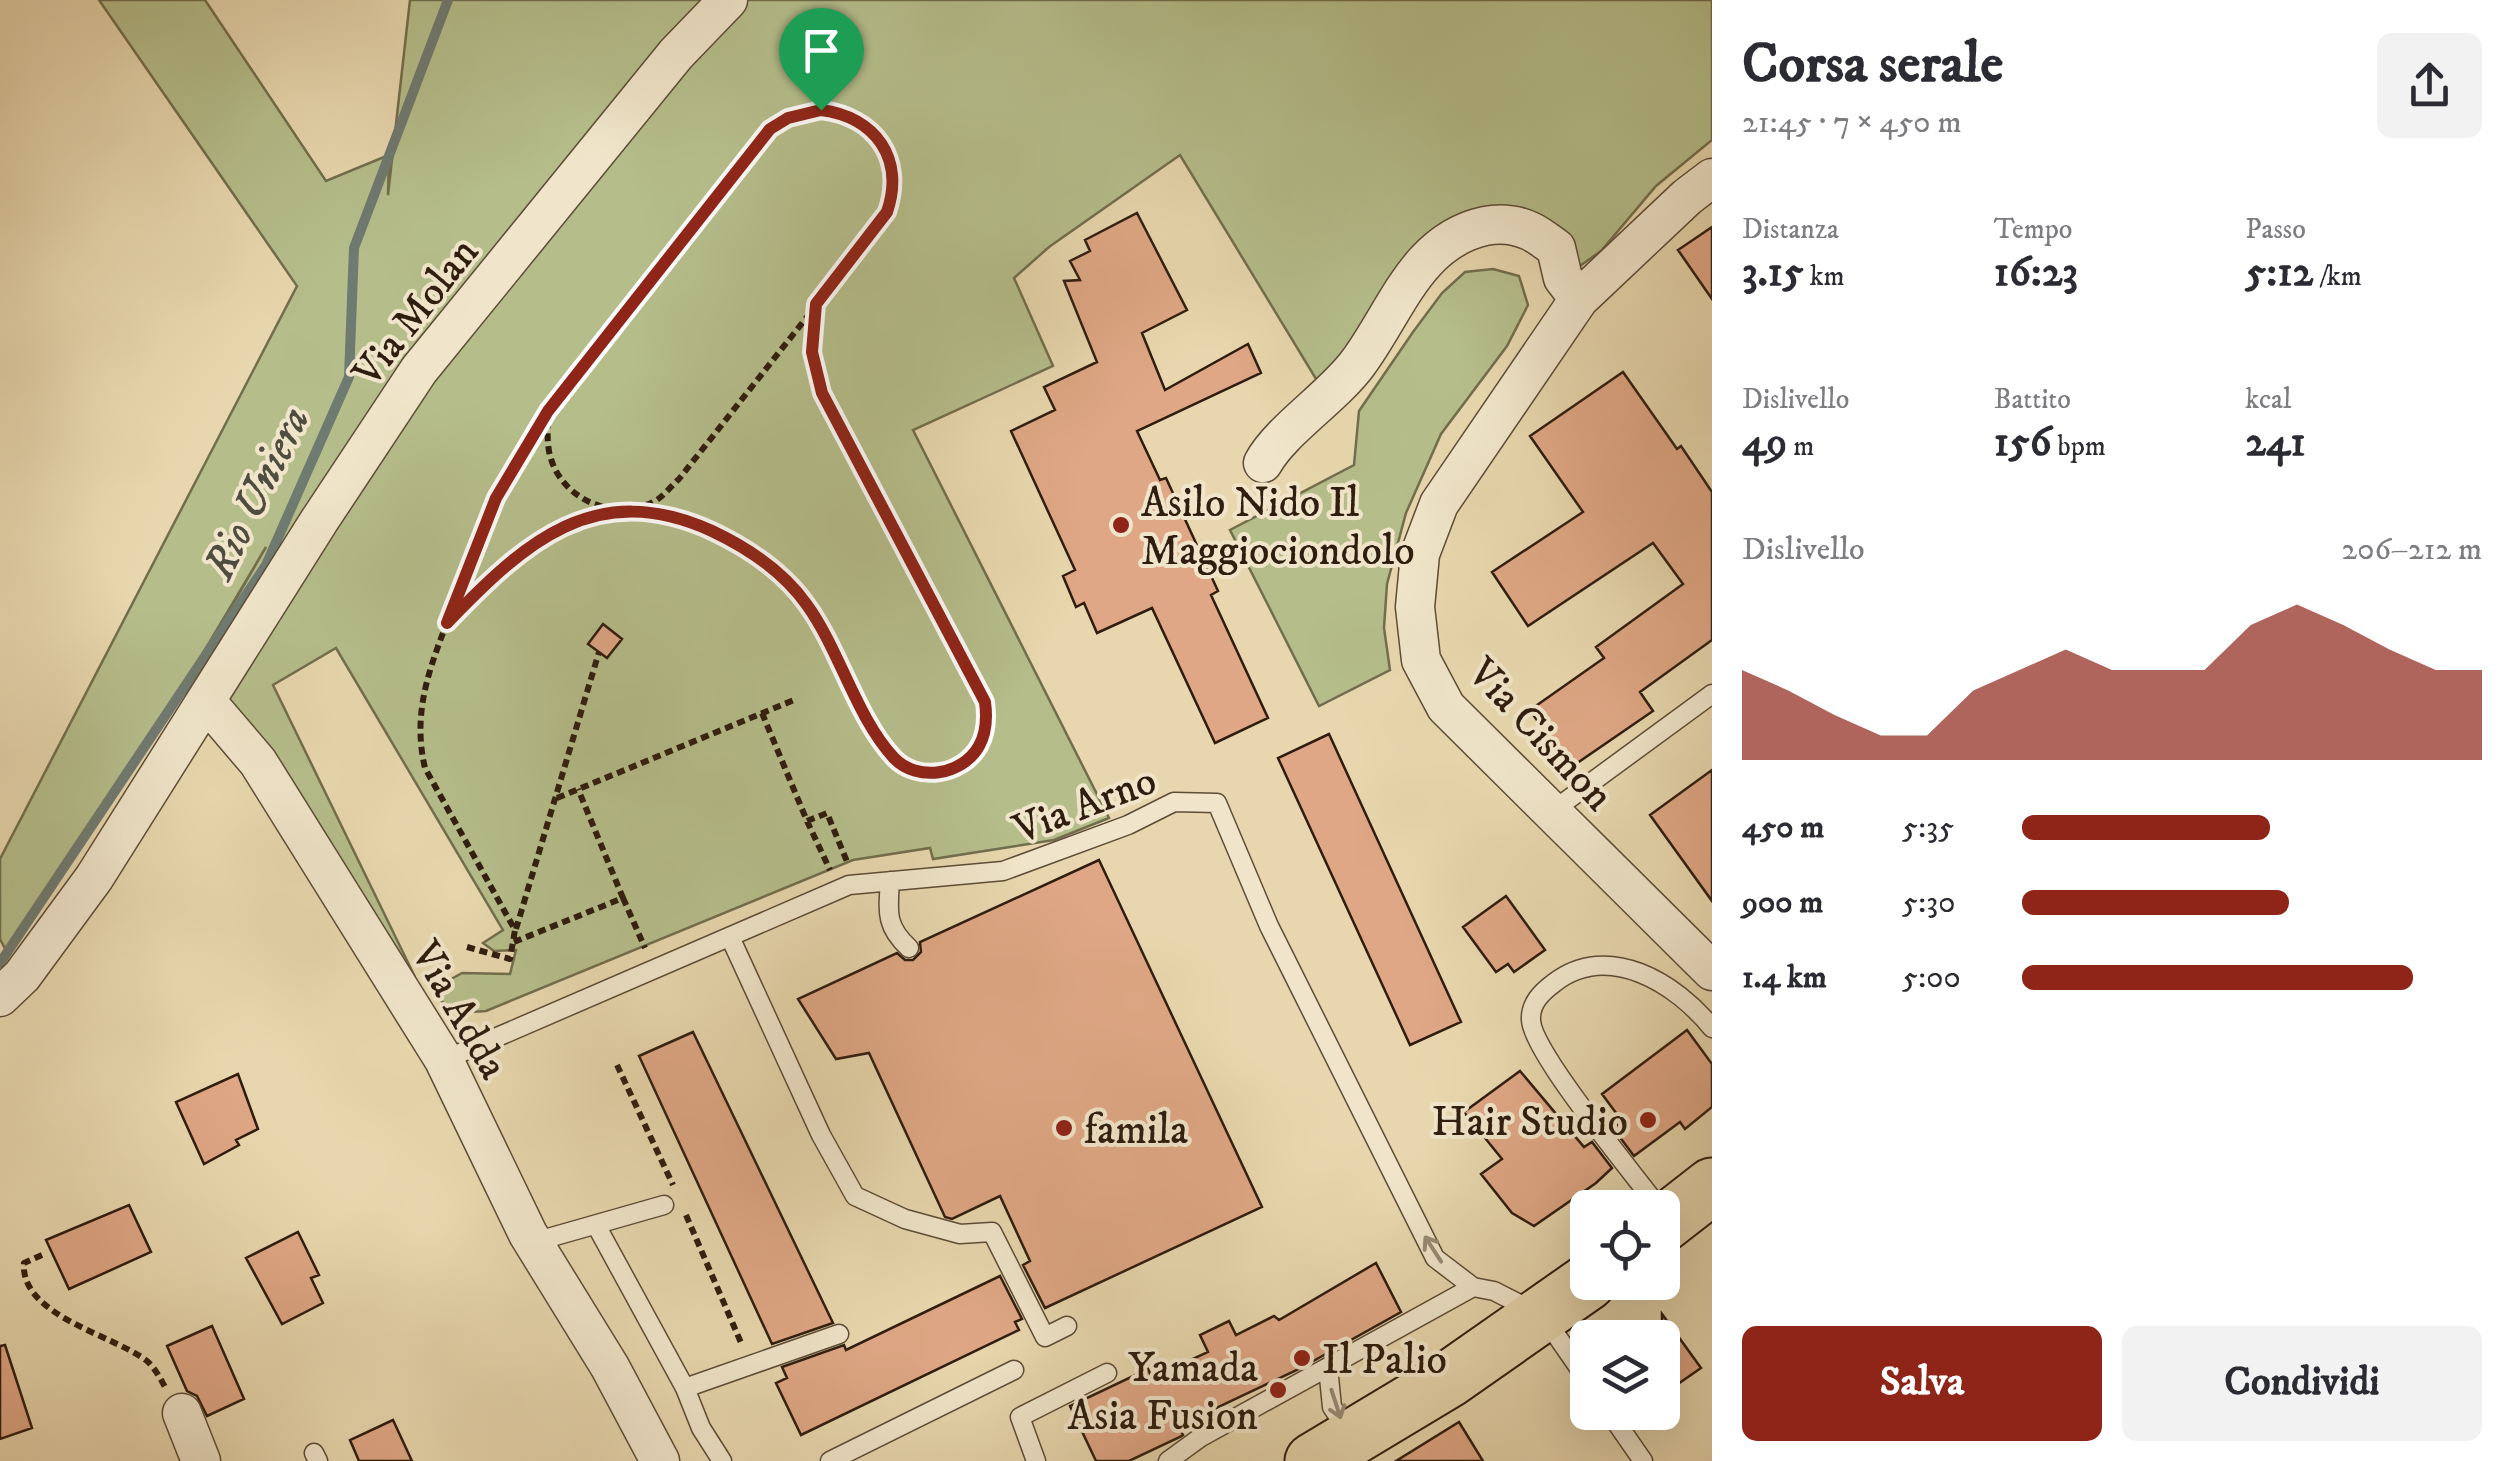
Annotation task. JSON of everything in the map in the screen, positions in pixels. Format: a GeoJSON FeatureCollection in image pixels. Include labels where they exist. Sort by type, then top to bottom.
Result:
{"type":"FeatureCollection","features":[{"type":"Feature","properties":{"kind":"main road"},"geometry":{"type":"LineString","coordinates":[[1680,1206],[1712,1186]]}},
{"type":"Feature","properties":{"kind":"main road"},"geometry":{"type":"LineString","coordinates":[[1333,1450],[1570,1296]]}},
{"type":"Feature","properties":{"kind":"street","name":"Via Molan"},"geometry":{"type":"LineString","coordinates":[[0,997],[22,976],[94,878],[319,521],[420,370],[676,54],[728,0]]}},
{"type":"Feature","properties":{"kind":"street","name":"Via Cismon"},"geometry":{"type":"LineString","coordinates":[[1712,178],[1578,299],[1440,504],[1420,554],[1416,606],[1421,660],[1446,707],[1712,971]]}},
{"type":"Feature","properties":{"kind":"street"},"geometry":{"type":"LineString","coordinates":[[1263,463],[1270,450],[1319,406],[1359,362],[1411,278],[1444,243],[1467,230],[1501,223],[1529,230],[1556,248],[1563,278],[1578,299]]}},
{"type":"Feature","properties":{"kind":"street","name":"Via Adda"},"geometry":{"type":"LineString","coordinates":[[206,701],[258,762],[444,1060],[534,1242],[660,1461]]}},
{"type":"Feature","properties":{"kind":"street","name":"Via Adda"},"geometry":{"type":"LineString","coordinates":[[615,1378],[644,1461]]}},
{"type":"Feature","properties":{"kind":"street"},"geometry":{"type":"LineString","coordinates":[[182,1414],[201,1461]]}},
{"type":"Feature","properties":{"kind":"lane"},"geometry":{"type":"LineString","coordinates":[[1551,812],[1712,694]]}},
{"type":"Feature","properties":{"kind":"lane","name":"Via Arno"},"geometry":{"type":"LineString","coordinates":[[444,1060],[849,884],[1003,871],[1128,825],[1174,802],[1217,803],[1269,926],[1436,1258],[1473,1287],[1494,1291],[1543,1316]]}},
{"type":"Feature","properties":{"kind":"lane"},"geometry":{"type":"LineString","coordinates":[[890,881],[888,912],[895,935],[908,948]]}},
{"type":"Feature","properties":{"kind":"lane"},"geometry":{"type":"LineString","coordinates":[[730,937],[821,1135],[855,1196],[904,1219],[960,1234],[992,1232],[1045,1337],[1067,1326]]}},
{"type":"Feature","properties":{"kind":"lane"},"geometry":{"type":"LineString","coordinates":[[1644,1190],[1539,1048],[1530,1016],[1539,995],[1563,976],[1598,964],[1643,973],[1702,1016],[1712,1028]]}},
{"type":"Feature","properties":{"kind":"lane"},"geometry":{"type":"LineString","coordinates":[[534,1242],[664,1205]]}},
{"type":"Feature","properties":{"kind":"lane"},"geometry":{"type":"LineString","coordinates":[[596,1225],[722,1461]]}},
{"type":"Feature","properties":{"kind":"lane"},"geometry":{"type":"LineString","coordinates":[[1168,1461],[1328,1366],[1473,1287]]}},
{"type":"Feature","properties":{"kind":"lane"},"geometry":{"type":"LineString","coordinates":[[1543,1316],[1570,1355]]}},
{"type":"Feature","properties":{"kind":"lane"},"geometry":{"type":"LineString","coordinates":[[685,1388],[839,1334]]}},
{"type":"Feature","properties":{"kind":"lane"},"geometry":{"type":"LineString","coordinates":[[1328,1366],[1333,1450]]}},
{"type":"Feature","properties":{"kind":"lane"},"geometry":{"type":"LineString","coordinates":[[830,1461],[1014,1370]]}},
{"type":"Feature","properties":{"kind":"lane"},"geometry":{"type":"LineString","coordinates":[[1036,1461],[1020,1416],[1106,1373]]}},
{"type":"Feature","properties":{"kind":"lane"},"geometry":{"type":"LineString","coordinates":[[1621,1430],[1642,1461]]}},
{"type":"Feature","properties":{"kind":"path"},"geometry":{"type":"LineString","coordinates":[[447,623],[511,560],[543,538],[570,522],[656,501],[678,479],[878,227],[892,196],[892,164],[877,139],[854,119],[821,110],[788,118],[770,129],[548,411],[496,498],[447,623],[428,672],[420,708],[420,749],[424,768],[516,930]]}},
{"type":"Feature","properties":{"kind":"path"},"geometry":{"type":"LineString","coordinates":[[548,411],[548,446],[562,480],[593,505],[652,513],[702,527],[744,546],[775,570],[807,604],[874,730],[896,761],[913,772],[945,772],[971,757],[984,734],[985,702],[822,393],[812,352],[816,304]]}},
{"type":"Feature","properties":{"kind":"path"},"geometry":{"type":"LineString","coordinates":[[467,947],[510,959],[599,652]]}},
{"type":"Feature","properties":{"kind":"path"},"geometry":{"type":"LineString","coordinates":[[556,798],[794,700]]}},
{"type":"Feature","properties":{"kind":"path"},"geometry":{"type":"LineString","coordinates":[[762,713],[831,872]]}},
{"type":"Feature","properties":{"kind":"path"},"geometry":{"type":"LineString","coordinates":[[578,788],[645,948]]}},
{"type":"Feature","properties":{"kind":"path"},"geometry":{"type":"LineString","coordinates":[[807,821],[827,812],[849,865]]}},
{"type":"Feature","properties":{"kind":"path"},"geometry":{"type":"LineString","coordinates":[[513,942],[623,898]]}},
{"type":"Feature","properties":{"kind":"path"},"geometry":{"type":"LineString","coordinates":[[42,1255],[24,1263],[23,1277],[36,1295],[75,1326],[129,1349],[151,1364],[182,1414]]}},
{"type":"Feature","properties":{"kind":"green space"},"geometry":{"type":"Polygon","coordinates":[[[99,0],[205,0],[326,181],[389,155],[388,195],[410,0],[1712,0],[1712,140],[1656,186],[1601,251],[1563,278],[1556,248],[1467,230],[1327,397],[1180,155],[1049,247],[1014,278],[1053,366],[913,430],[1109,818],[1054,840],[933,859],[930,848],[853,860],[486,1011],[464,1011],[441,1001],[435,995],[437,987],[462,973],[510,974],[516,950],[494,951],[483,943],[503,930],[336,648],[273,685],[415,977],[258,762],[206,701],[183,691],[266,547],[159,727],[7,952],[0,939],[0,859],[297,286],[99,0]]]}},
{"type":"Feature","properties":{"kind":"green space"},"geometry":{"type":"Polygon","coordinates":[[[1493,269],[1519,276],[1528,305],[1507,346],[1441,434],[1406,513],[1387,584],[1384,628],[1390,670],[1319,706],[1230,530],[1354,465],[1359,411],[1413,332],[1442,293],[1465,272],[1493,269]]]}},
{"type":"Feature","properties":{"kind":"building","name":"Asilo Nido Il Maggiociondolo"},"geometry":{"type":"Polygon","coordinates":[[[1137,213],[1187,310],[1142,333],[1165,390],[1248,344],[1261,373],[1137,431],[1160,480],[1166,478],[1218,591],[1211,595],[1268,718],[1215,743],[1152,608],[1097,633],[1084,603],[1076,607],[1063,576],[1075,570],[1011,431],[1055,410],[1044,387],[1097,362],[1064,281],[1080,280],[1070,261],[1090,251],[1085,240],[1137,213]]]}},
{"type":"Feature","properties":{"kind":"building"},"geometry":{"type":"Polygon","coordinates":[[[1712,227],[1712,299],[1678,250],[1712,227]]]}},
{"type":"Feature","properties":{"kind":"building"},"geometry":{"type":"Polygon","coordinates":[[[1623,372],[1712,492],[1712,640],[1640,692],[1653,711],[1570,768],[1530,710],[1604,658],[1596,647],[1683,584],[1653,543],[1528,626],[1492,572],[1583,512],[1530,436],[1623,372]]]}},
{"type":"Feature","properties":{"kind":"building"},"geometry":{"type":"Polygon","coordinates":[[[603,624],[622,639],[607,658],[588,644],[603,624]]]}},
{"type":"Feature","properties":{"kind":"building"},"geometry":{"type":"Polygon","coordinates":[[[1329,734],[1461,1022],[1410,1045],[1278,758],[1329,734]]]}},
{"type":"Feature","properties":{"kind":"building"},"geometry":{"type":"Polygon","coordinates":[[[1712,770],[1712,901],[1650,815],[1712,770]]]}},
{"type":"Feature","properties":{"kind":"building","name":"famila"},"geometry":{"type":"Polygon","coordinates":[[[1099,860],[1262,1207],[1045,1308],[1023,1265],[1030,1261],[1000,1196],[952,1219],[945,1217],[869,1053],[836,1059],[798,999],[897,953],[905,960],[913,960],[921,952],[920,942],[1099,860]]]}},
{"type":"Feature","properties":{"kind":"building"},"geometry":{"type":"Polygon","coordinates":[[[1506,896],[1545,950],[1514,972],[1508,964],[1496,972],[1463,927],[1506,896]]]}},
{"type":"Feature","properties":{"kind":"building"},"geometry":{"type":"Polygon","coordinates":[[[1687,1030],[1712,1064],[1712,1107],[1685,1129],[1680,1122],[1634,1156],[1613,1128],[1622,1121],[1602,1094],[1687,1030]]]}},
{"type":"Feature","properties":{"kind":"building"},"geometry":{"type":"Polygon","coordinates":[[[693,1032],[833,1323],[772,1344],[639,1056],[693,1032]]]}},
{"type":"Feature","properties":{"kind":"building"},"geometry":{"type":"Polygon","coordinates":[[[1520,1071],[1584,1147],[1592,1142],[1612,1168],[1586,1190],[1570,1190],[1570,1201],[1534,1226],[1512,1213],[1481,1174],[1502,1159],[1464,1112],[1520,1071]]]}},
{"type":"Feature","properties":{"kind":"building"},"geometry":{"type":"Polygon","coordinates":[[[238,1074],[258,1129],[236,1140],[239,1145],[204,1164],[176,1102],[238,1074]]]}},
{"type":"Feature","properties":{"kind":"building"},"geometry":{"type":"Polygon","coordinates":[[[129,1205],[151,1252],[69,1289],[46,1240],[129,1205]]]}},
{"type":"Feature","properties":{"kind":"building"},"geometry":{"type":"Polygon","coordinates":[[[298,1232],[319,1275],[311,1278],[323,1303],[282,1324],[246,1258],[298,1232]]]}},
{"type":"Feature","properties":{"kind":"building","name":"Il Palio"},"geometry":{"type":"Polygon","coordinates":[[[1376,1263],[1401,1312],[1299,1369],[1178,1426],[1183,1435],[1180,1437],[1129,1461],[1096,1461],[1070,1406],[1148,1369],[1152,1378],[1208,1352],[1200,1335],[1229,1321],[1236,1335],[1274,1316],[1279,1320],[1376,1263]]]}},
{"type":"Feature","properties":{"kind":"building"},"geometry":{"type":"Polygon","coordinates":[[[1000,1276],[1022,1319],[1015,1322],[1019,1330],[801,1435],[776,1383],[787,1378],[782,1367],[844,1345],[846,1350],[1000,1276]]]}},
{"type":"Feature","properties":{"kind":"building"},"geometry":{"type":"Polygon","coordinates":[[[212,1326],[244,1399],[207,1416],[197,1396],[187,1391],[167,1346],[212,1326]]]}},
{"type":"Feature","properties":{"kind":"building"},"geometry":{"type":"Polygon","coordinates":[[[1680,1339],[1701,1368],[1680,1383],[1680,1339]]]}},
{"type":"Feature","properties":{"kind":"building"},"geometry":{"type":"Polygon","coordinates":[[[5,1345],[32,1428],[0,1439],[0,1346],[5,1345]]]}},
{"type":"Feature","properties":{"kind":"building"},"geometry":{"type":"Polygon","coordinates":[[[393,1420],[412,1461],[359,1461],[350,1440],[393,1420]]]}},
{"type":"Feature","properties":{"kind":"building"},"geometry":{"type":"Polygon","coordinates":[[[1459,1422],[1483,1461],[1396,1461],[1459,1422]]]}},
{"type":"Feature","properties":{"kind":"waterway","name":"Rio Uniera"},"geometry":{"type":"LineString","coordinates":[[0,963],[266,565],[349,377],[354,248],[448,0]]}},
{"type":"Feature","properties":{"kind":"place","name":"Asilo Nido Il Maggiociondolo"},"geometry":{"type":"Point","coordinates":[1121,525]}},
{"type":"Feature","properties":{"kind":"place","name":"Hair Studio"},"geometry":{"type":"Point","coordinates":[1648,1120]}},
{"type":"Feature","properties":{"kind":"place","name":"famila"},"geometry":{"type":"Point","coordinates":[1064,1128]}},
{"type":"Feature","properties":{"kind":"place","name":"Il Palio"},"geometry":{"type":"Point","coordinates":[1302,1358]}},
{"type":"Feature","properties":{"kind":"place","name":"Yamada Asia Fusion"},"geometry":{"type":"Point","coordinates":[1278,1390]}},
{"type":"Feature","properties":{"kind":"route"},"geometry":{"type":"LineString","coordinates":[[821,110],[841,113],[866,127],[892,164],[892,196],[887,212],[816,304],[812,352],[822,393],[985,702],[987,719],[980,746],[971,757],[945,772],[913,772],[896,761],[874,730],[807,604],[775,570],[744,546],[702,527],[652,513],[619,510],[570,522],[511,560],[447,623],[496,498],[548,411],[770,129],[788,118],[821,110]]}}]}
